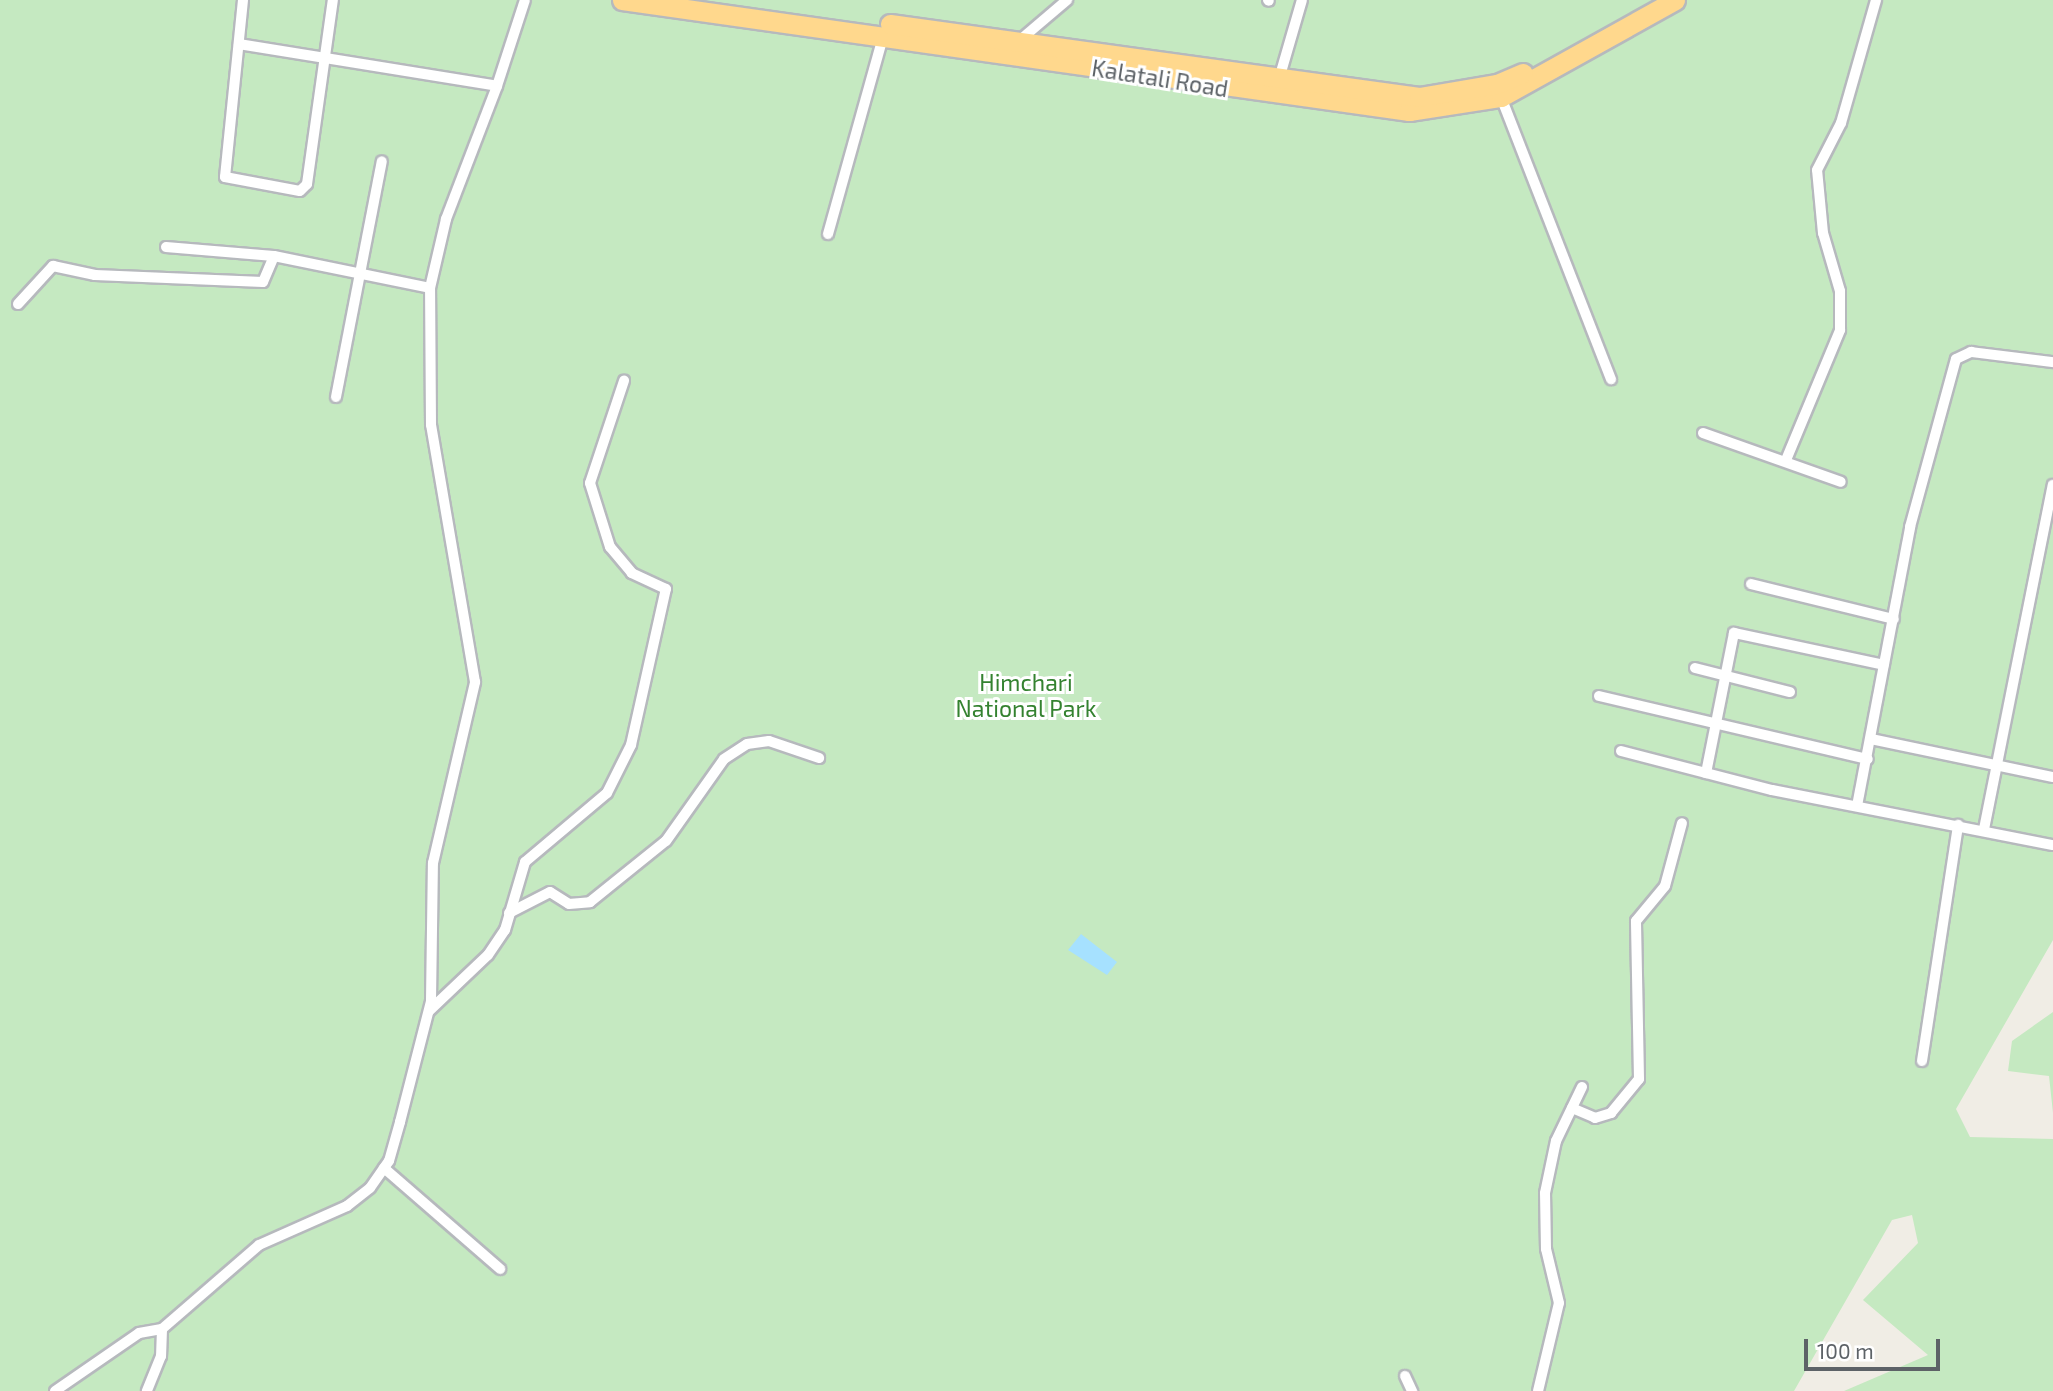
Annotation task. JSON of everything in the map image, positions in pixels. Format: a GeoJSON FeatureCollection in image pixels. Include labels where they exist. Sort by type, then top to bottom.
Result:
{"type":"FeatureCollection","features":[{"type":"Feature","properties":{"kind":"highway","name":"Kalatali Road"},"geometry":{"type":"LineString","coordinates":[[622,0],[886,30],[1278,82],[1419,97],[1497,84],[1646,0]]}},
{"type":"Feature","properties":{"kind":"highway","name":"Kalatali Road"},"geometry":{"type":"LineString","coordinates":[[716,0],[886,30],[1020,40],[1049,53],[1409,111],[1501,97],[1675,0]]}},
{"type":"Feature","properties":{"kind":"street"},"geometry":{"type":"LineString","coordinates":[[243,0],[225,177],[300,191],[307,184],[333,0]]}},
{"type":"Feature","properties":{"kind":"street"},"geometry":{"type":"LineString","coordinates":[[55,1391],[139,1334],[162,1329],[259,1245],[347,1206],[384,1168],[430,1006],[433,863],[475,682],[431,425],[430,288],[446,219],[497,86],[525,0]]}},
{"type":"Feature","properties":{"kind":"street"},"geometry":{"type":"LineString","coordinates":[[1020,40],[1067,0]]}},
{"type":"Feature","properties":{"kind":"street"},"geometry":{"type":"LineString","coordinates":[[1278,82],[1302,0]]}},
{"type":"Feature","properties":{"kind":"street"},"geometry":{"type":"LineString","coordinates":[[1786,460],[1840,330],[1840,291],[1823,233],[1816,170],[1841,123],[1877,0]]}},
{"type":"Feature","properties":{"kind":"street"},"geometry":{"type":"LineString","coordinates":[[828,234],[886,30]]}},
{"type":"Feature","properties":{"kind":"street"},"geometry":{"type":"LineString","coordinates":[[239,44],[324,55],[497,86]]}},
{"type":"Feature","properties":{"kind":"street"},"geometry":{"type":"LineString","coordinates":[[1501,97],[1611,379]]}},
{"type":"Feature","properties":{"kind":"street"},"geometry":{"type":"LineString","coordinates":[[336,397],[382,160]]}},
{"type":"Feature","properties":{"kind":"street"},"geometry":{"type":"LineString","coordinates":[[166,247],[274,256],[430,288]]}},
{"type":"Feature","properties":{"kind":"street"},"geometry":{"type":"LineString","coordinates":[[18,304],[52,266],[95,275],[263,282],[274,256]]}},
{"type":"Feature","properties":{"kind":"street"},"geometry":{"type":"LineString","coordinates":[[1857,806],[1920,480],[1956,359],[1971,352],[2053,362]]}},
{"type":"Feature","properties":{"kind":"street"},"geometry":{"type":"LineString","coordinates":[[430,1006],[488,955],[509,913],[525,862],[585,815],[621,773],[666,589],[662,584],[646,582],[610,547],[590,483],[624,381]]}},
{"type":"Feature","properties":{"kind":"street"},"geometry":{"type":"LineString","coordinates":[[1703,433],[1786,460],[1841,482]]}},
{"type":"Feature","properties":{"kind":"street"},"geometry":{"type":"LineString","coordinates":[[1984,830],[2053,485]]}},
{"type":"Feature","properties":{"kind":"street"},"geometry":{"type":"LineString","coordinates":[[1751,584],[1894,619]]}},
{"type":"Feature","properties":{"kind":"street"},"geometry":{"type":"LineString","coordinates":[[1706,774],[1734,633],[1884,665]]}},
{"type":"Feature","properties":{"kind":"street"},"geometry":{"type":"LineString","coordinates":[[1695,668],[1790,692]]}},
{"type":"Feature","properties":{"kind":"street"},"geometry":{"type":"LineString","coordinates":[[1598,696],[1868,758]]}},
{"type":"Feature","properties":{"kind":"street"},"geometry":{"type":"LineString","coordinates":[[1871,739],[1998,762],[2053,777]]}},
{"type":"Feature","properties":{"kind":"street"},"geometry":{"type":"LineString","coordinates":[[509,913],[550,892],[580,906],[622,879],[692,812],[723,759],[747,744],[769,741],[818,758]]}},
{"type":"Feature","properties":{"kind":"street"},"geometry":{"type":"LineString","coordinates":[[1621,751],[1706,774],[2053,845]]}},
{"type":"Feature","properties":{"kind":"street"},"geometry":{"type":"LineString","coordinates":[[1572,1108],[1595,1118],[1611,1113],[1639,1079],[1636,921],[1665,886],[1682,823]]}},
{"type":"Feature","properties":{"kind":"street"},"geometry":{"type":"LineString","coordinates":[[1922,1061],[1958,825]]}},
{"type":"Feature","properties":{"kind":"street"},"geometry":{"type":"LineString","coordinates":[[1538,1391],[1559,1303],[1546,1249],[1545,1194],[1572,1108],[1582,1087]]}},
{"type":"Feature","properties":{"kind":"street"},"geometry":{"type":"LineString","coordinates":[[384,1168],[500,1269]]}},
{"type":"Feature","properties":{"kind":"street"},"geometry":{"type":"LineString","coordinates":[[147,1391],[161,1356],[162,1329]]}},
{"type":"Feature","properties":{"kind":"street"},"geometry":{"type":"LineString","coordinates":[[1405,1376],[1412,1391]]}},
{"type":"Feature","properties":{"kind":"green space","name":"Himchari National Park"},"geometry":{"type":"Polygon","coordinates":[[[0,0],[2053,0],[2053,940],[1956,1109],[1970,1137],[2053,1139],[2053,1391],[1844,1391],[1928,1355],[1863,1300],[1918,1243],[1912,1215],[1892,1220],[1794,1391],[0,1391],[0,0]]]}},
{"type":"Feature","properties":{"kind":"green space"},"geometry":{"type":"Polygon","coordinates":[[[2053,1012],[2053,1113],[2049,1076],[2008,1071],[2012,1041],[2053,1012]]]}},
{"type":"Feature","properties":{"kind":"water"},"geometry":{"type":"Polygon","coordinates":[[[1081,934],[1117,962],[1107,975],[1068,950],[1081,934]]]}}]}
